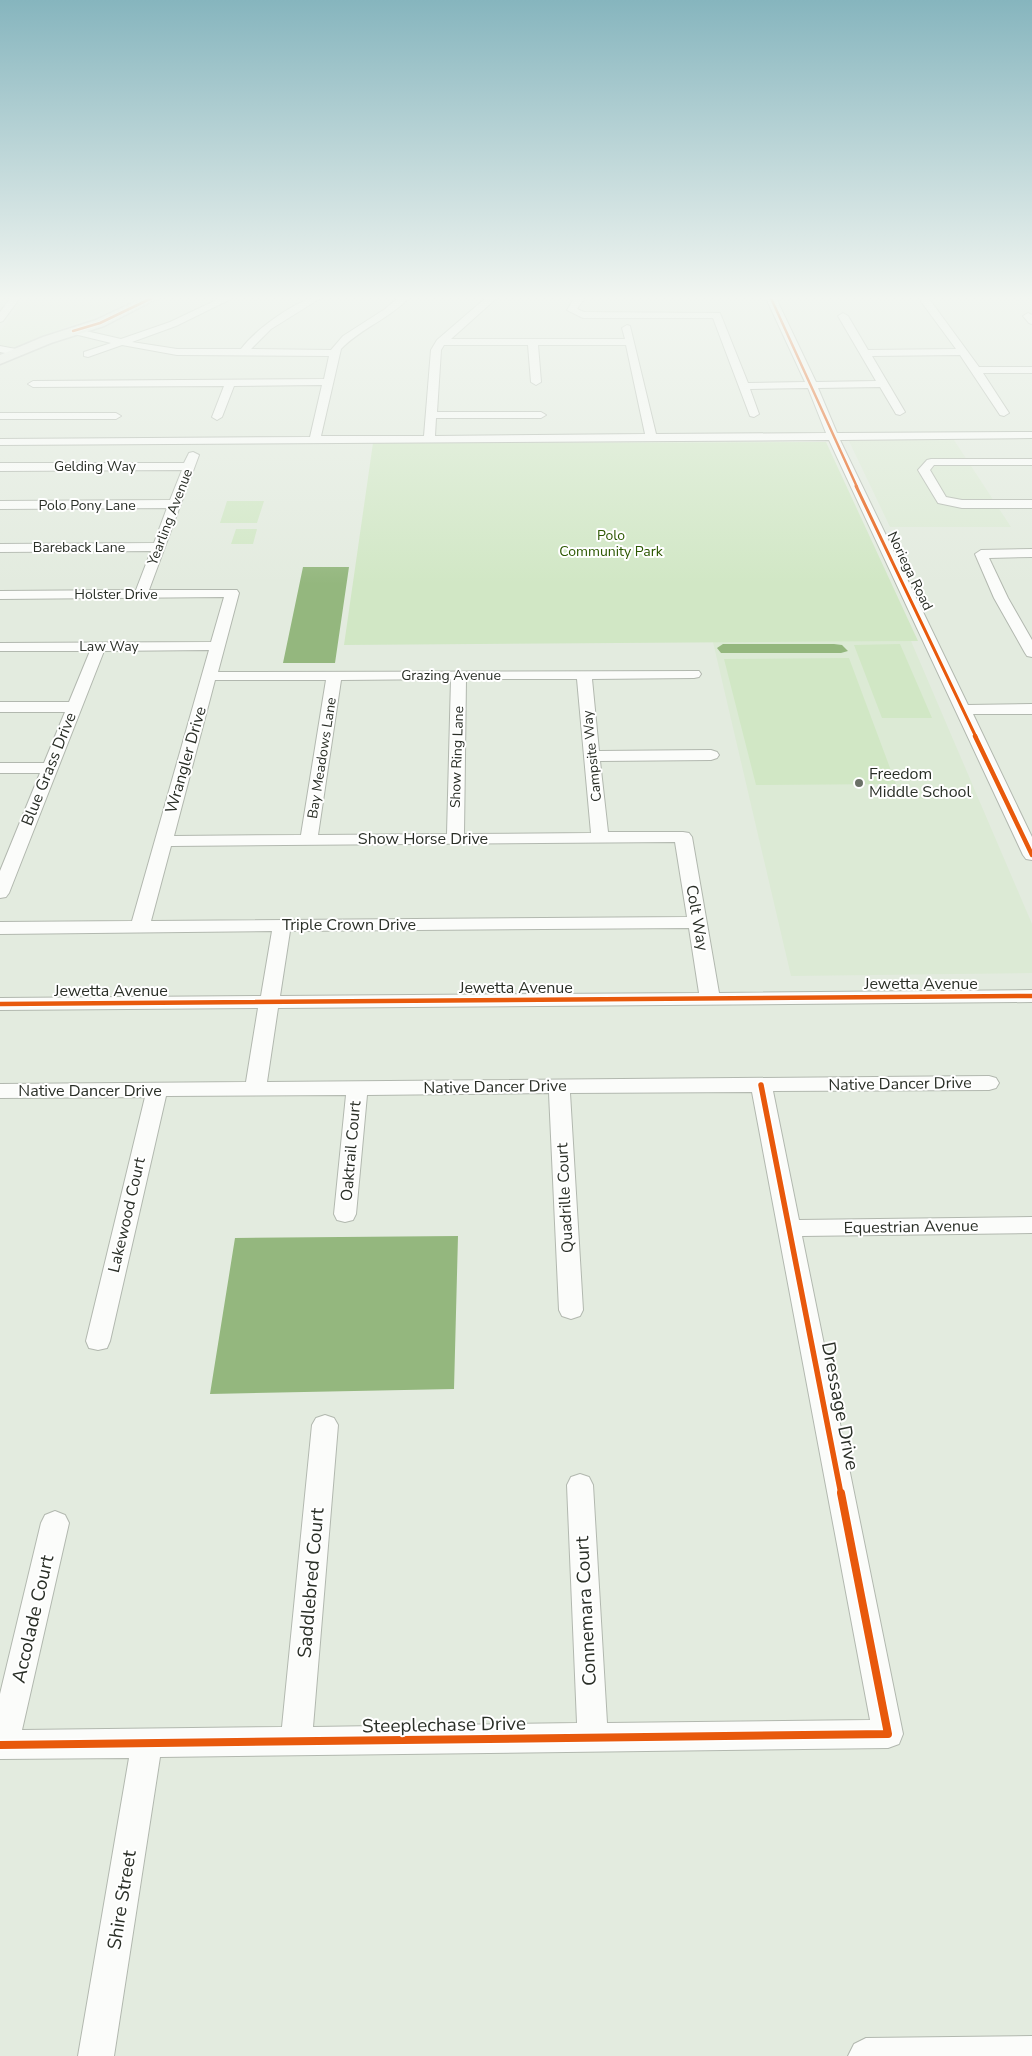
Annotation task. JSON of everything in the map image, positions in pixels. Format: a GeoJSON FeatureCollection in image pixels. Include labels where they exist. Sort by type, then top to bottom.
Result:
{"type":"FeatureCollection","features":[{"type":"Feature","properties":{"kind":"street"},"geometry":{"type":"LineString","coordinates":[[217,417],[227,392]]}},
{"type":"Feature","properties":{"kind":"street"},"geometry":{"type":"LineString","coordinates":[[315,439],[326,392]]}},
{"type":"Feature","properties":{"kind":"street"},"geometry":{"type":"LineString","coordinates":[[429,440],[433,392]]}},
{"type":"Feature","properties":{"kind":"street"},"geometry":{"type":"LineString","coordinates":[[641,392],[652,438]]}},
{"type":"Feature","properties":{"kind":"street"},"geometry":{"type":"LineString","coordinates":[[745,392],[754,414]]}},
{"type":"Feature","properties":{"kind":"street","name":"Noriega Road"},"geometry":{"type":"LineString","coordinates":[[815,392],[832,435],[1032,855]]}},
{"type":"Feature","properties":{"kind":"street"},"geometry":{"type":"LineString","coordinates":[[889,392],[900,412]]}},
{"type":"Feature","properties":{"kind":"street"},"geometry":{"type":"LineString","coordinates":[[990,392],[1004,413]]}},
{"type":"Feature","properties":{"kind":"street"},"geometry":{"type":"LineString","coordinates":[[431,415],[541,415]]}},
{"type":"Feature","properties":{"kind":"street"},"geometry":{"type":"LineString","coordinates":[[3,416],[112,424],[199,440],[1032,435]]}},
{"type":"Feature","properties":{"kind":"street"},"geometry":{"type":"LineString","coordinates":[[0,442],[112,424]]}},
{"type":"Feature","properties":{"kind":"street","name":"Yearling Avenue"},"geometry":{"type":"LineString","coordinates":[[141,594],[199,440]]}},
{"type":"Feature","properties":{"kind":"street"},"geometry":{"type":"LineString","coordinates":[[1032,462],[931,462],[924,470],[942,500],[962,504],[1032,504]]}},
{"type":"Feature","properties":{"kind":"street","name":"Gelding Way"},"geometry":{"type":"LineString","coordinates":[[0,467],[189,466]]}},
{"type":"Feature","properties":{"kind":"street","name":"Polo Pony Lane"},"geometry":{"type":"LineString","coordinates":[[0,505],[175,504]]}},
{"type":"Feature","properties":{"kind":"street","name":"Bareback Lane"},"geometry":{"type":"LineString","coordinates":[[0,548],[159,547]]}},
{"type":"Feature","properties":{"kind":"street"},"geometry":{"type":"LineString","coordinates":[[1032,553],[982,554],[1001,598],[1032,653]]}},
{"type":"Feature","properties":{"kind":"street","name":"Holster Drive"},"geometry":{"type":"LineString","coordinates":[[0,595],[232,593]]}},
{"type":"Feature","properties":{"kind":"street","name":"Wrangler Drive"},"geometry":{"type":"LineString","coordinates":[[140,926],[232,593]]}},
{"type":"Feature","properties":{"kind":"street","name":"Blue Grass Drive"},"geometry":{"type":"LineString","coordinates":[[0,892],[99,646]]}},
{"type":"Feature","properties":{"kind":"street","name":"Law Way"},"geometry":{"type":"LineString","coordinates":[[0,647],[218,646]]}},
{"type":"Feature","properties":{"kind":"street","name":"Campsite Way"},"geometry":{"type":"LineString","coordinates":[[584,674],[600,838]]}},
{"type":"Feature","properties":{"kind":"street","name":"Grazing Avenue"},"geometry":{"type":"LineString","coordinates":[[209,676],[694,674]]}},
{"type":"Feature","properties":{"kind":"street","name":"Show Ring Lane"},"geometry":{"type":"LineString","coordinates":[[455,839],[459,675]]}},
{"type":"Feature","properties":{"kind":"street","name":"Bay Meadows Lane"},"geometry":{"type":"LineString","coordinates":[[309,840],[334,676]]}},
{"type":"Feature","properties":{"kind":"street"},"geometry":{"type":"LineString","coordinates":[[0,707],[75,706]]}},
{"type":"Feature","properties":{"kind":"street"},"geometry":{"type":"LineString","coordinates":[[964,710],[1032,709]]}},
{"type":"Feature","properties":{"kind":"street"},"geometry":{"type":"LineString","coordinates":[[592,756],[711,755]]}},
{"type":"Feature","properties":{"kind":"street"},"geometry":{"type":"LineString","coordinates":[[0,768],[50,768]]}},
{"type":"Feature","properties":{"kind":"street","name":"Show Horse Drive"},"geometry":{"type":"LineString","coordinates":[[164,841],[683,837]]}},
{"type":"Feature","properties":{"kind":"street","name":"Colt Way"},"geometry":{"type":"LineString","coordinates":[[683,837],[710,999]]}},
{"type":"Feature","properties":{"kind":"street","name":"Triple Crown Drive"},"geometry":{"type":"LineString","coordinates":[[0,928],[698,922]]}},
{"type":"Feature","properties":{"kind":"street"},"geometry":{"type":"LineString","coordinates":[[255,1089],[282,926]]}},
{"type":"Feature","properties":{"kind":"street","name":"Jewetta Avenue"},"geometry":{"type":"LineString","coordinates":[[0,1004],[1032,996]]}},
{"type":"Feature","properties":{"kind":"street","name":"Native Dancer Drive"},"geometry":{"type":"LineString","coordinates":[[0,1092],[989,1083]]}},
{"type":"Feature","properties":{"kind":"street","name":"Dressage Drive"},"geometry":{"type":"LineString","coordinates":[[762,1085],[888,1734]]}},
{"type":"Feature","properties":{"kind":"street","name":"Quadrille Court"},"geometry":{"type":"LineString","coordinates":[[559,1087],[571,1310]]}},
{"type":"Feature","properties":{"kind":"street","name":"Oaktrail Court"},"geometry":{"type":"LineString","coordinates":[[345,1214],[357,1088]]}},
{"type":"Feature","properties":{"kind":"street","name":"Lakewood Court"},"geometry":{"type":"LineString","coordinates":[[98,1341],[157,1090]]}},
{"type":"Feature","properties":{"kind":"street","name":"Equestrian Avenue"},"geometry":{"type":"LineString","coordinates":[[789,1228],[1032,1225]]}},
{"type":"Feature","properties":{"kind":"street","name":"Saddlebred Court"},"geometry":{"type":"LineString","coordinates":[[296,1742],[326,1425]]}},
{"type":"Feature","properties":{"kind":"street","name":"Connemara Court"},"geometry":{"type":"LineString","coordinates":[[580,1485],[593,1738]]}},
{"type":"Feature","properties":{"kind":"street","name":"Accolade Court"},"geometry":{"type":"LineString","coordinates":[[2,1745],[55,1523]]}},
{"type":"Feature","properties":{"kind":"street","name":"Steeplechase Drive"},"geometry":{"type":"LineString","coordinates":[[2,1745],[888,1734]]}},
{"type":"Feature","properties":{"kind":"street","name":"Shire Street"},"geometry":{"type":"LineString","coordinates":[[96,2056],[147,1744]]}},
{"type":"Feature","properties":{"kind":"street"},"geometry":{"type":"LineString","coordinates":[[866,2056],[1032,2054]]}},
{"type":"Feature","properties":{"kind":"shaded area"},"geometry":{"type":"Polygon","coordinates":[[[954,440],[1011,527],[890,527],[849,441],[954,440]]]}},
{"type":"Feature","properties":{"kind":"shaded area"},"geometry":{"type":"Polygon","coordinates":[[[303,567],[349,567],[335,663],[283,663],[303,567]]]}},
{"type":"Feature","properties":{"kind":"shaded area","name":"Freedom Middle School"},"geometry":{"type":"Polygon","coordinates":[[[911,641],[1032,924],[1032,973],[791,976],[713,642],[911,641]]]}},
{"type":"Feature","properties":{"kind":"shaded area"},"geometry":{"type":"Polygon","coordinates":[[[723,644],[834,644],[842,645],[848,651],[841,653],[721,653],[717,648],[723,644]]]}},
{"type":"Feature","properties":{"kind":"shaded area"},"geometry":{"type":"Polygon","coordinates":[[[458,1236],[454,1389],[210,1394],[235,1238],[458,1236]]]}},
{"type":"Feature","properties":{"kind":"green space","name":"Polo Community Park"},"geometry":{"type":"Polygon","coordinates":[[[826,442],[918,641],[344,645],[373,443],[826,442]]]}},
{"type":"Feature","properties":{"kind":"green space"},"geometry":{"type":"Polygon","coordinates":[[[227,501],[264,501],[257,523],[220,523],[227,501]]]}},
{"type":"Feature","properties":{"kind":"green space"},"geometry":{"type":"Polygon","coordinates":[[[236,529],[257,529],[253,544],[231,544],[236,529]]]}},
{"type":"Feature","properties":{"kind":"green space"},"geometry":{"type":"Polygon","coordinates":[[[900,644],[932,718],[882,718],[854,645],[900,644]]]}},
{"type":"Feature","properties":{"kind":"green space"},"geometry":{"type":"Polygon","coordinates":[[[849,658],[896,784],[756,785],[724,659],[849,658]]]}},
{"type":"Feature","properties":{"kind":"cycle path"},"geometry":{"type":"LineString","coordinates":[[815,392],[832,435],[1032,855]]}},
{"type":"Feature","properties":{"kind":"cycle path"},"geometry":{"type":"LineString","coordinates":[[0,1004],[1032,996]]}},
{"type":"Feature","properties":{"kind":"cycle path"},"geometry":{"type":"LineString","coordinates":[[0,1745],[888,1734],[761,1085]]}},
{"type":"Feature","properties":{"kind":"place","name":"Freedom Middle School"},"geometry":{"type":"Point","coordinates":[859,783]}}]}
